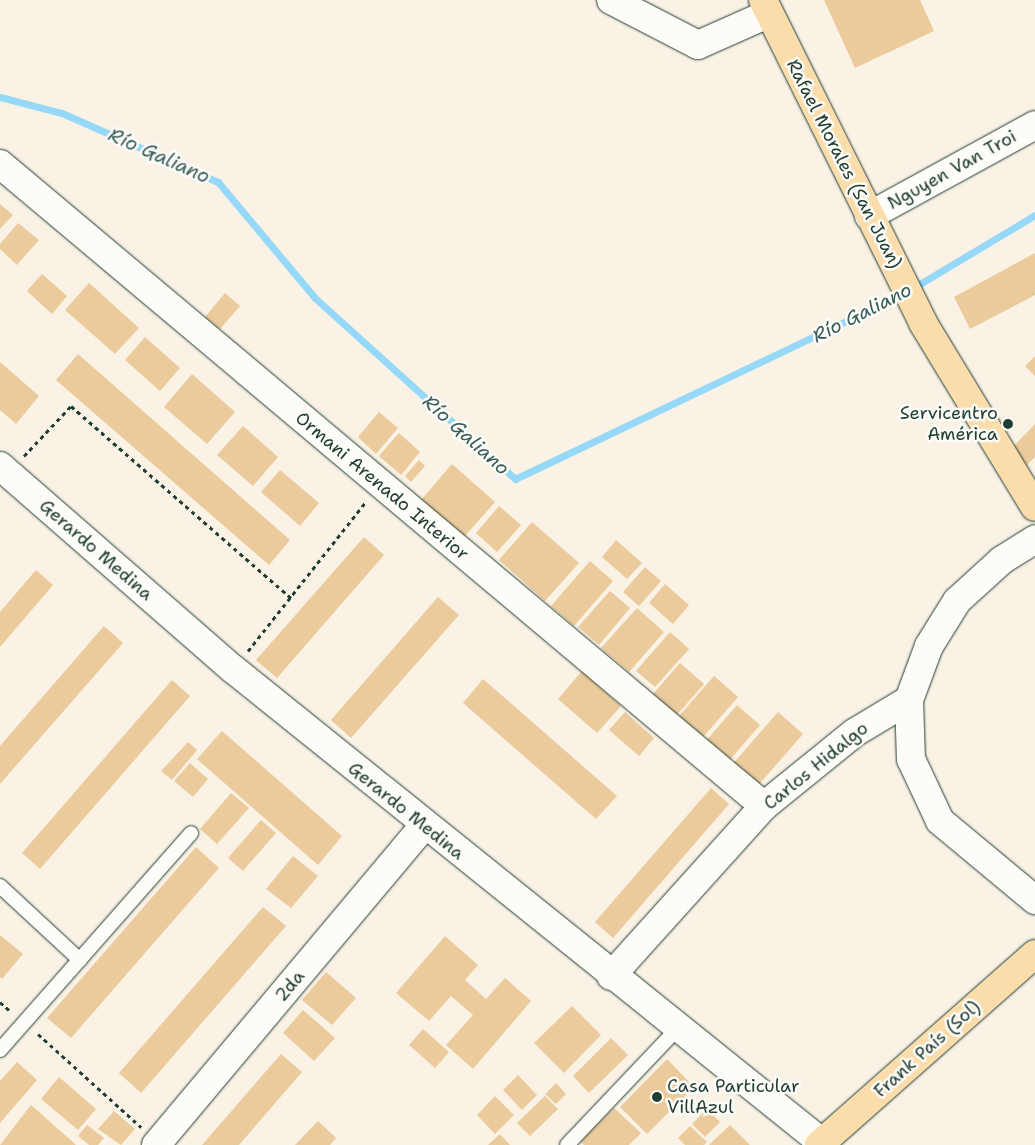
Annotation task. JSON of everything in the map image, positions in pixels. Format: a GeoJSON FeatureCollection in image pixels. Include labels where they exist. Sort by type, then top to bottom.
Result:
{"type":"FeatureCollection","features":[{"type":"Feature","properties":{"kind":"main road","name":"Rafael Morales (San Juan)"},"geometry":{"type":"LineString","coordinates":[[766,7],[923,323],[1035,507]]}},
{"type":"Feature","properties":{"kind":"main road","name":"Frank País (Sol)"},"geometry":{"type":"LineString","coordinates":[[822,1144],[1035,954]]}},
{"type":"Feature","properties":{"kind":"street"},"geometry":{"type":"LineString","coordinates":[[612,0],[698,45],[766,7]]}},
{"type":"Feature","properties":{"kind":"street","name":"Nguyen Van Troi"},"geometry":{"type":"LineString","coordinates":[[870,216],[1035,124]]}},
{"type":"Feature","properties":{"kind":"street","name":"Ormani Arenado Interior"},"geometry":{"type":"LineString","coordinates":[[0,164],[764,806]]}},
{"type":"Feature","properties":{"kind":"street","name":"Gerardo Medina"},"geometry":{"type":"LineString","coordinates":[[4,470],[233,669],[424,826],[822,1144]]}},
{"type":"Feature","properties":{"kind":"street"},"geometry":{"type":"LineString","coordinates":[[1035,539],[1002,560],[957,601],[929,646],[909,700],[911,759],[940,821],[1035,900]]}},
{"type":"Feature","properties":{"kind":"street","name":"Carlos Hidalgo"},"geometry":{"type":"LineString","coordinates":[[611,976],[764,806],[854,732],[909,700]]}},
{"type":"Feature","properties":{"kind":"street","name":"2da"},"geometry":{"type":"LineString","coordinates":[[157,1144],[424,826]]}},
{"type":"Feature","properties":{"kind":"lane"},"geometry":{"type":"LineString","coordinates":[[0,1050],[191,833]]}},
{"type":"Feature","properties":{"kind":"lane"},"geometry":{"type":"LineString","coordinates":[[0,886],[80,960]]}},
{"type":"Feature","properties":{"kind":"lane"},"geometry":{"type":"LineString","coordinates":[[568,1145],[677,1029]]}},
{"type":"Feature","properties":{"kind":"path"},"geometry":{"type":"LineString","coordinates":[[4,470],[71,406],[291,598]]}},
{"type":"Feature","properties":{"kind":"path"},"geometry":{"type":"LineString","coordinates":[[233,669],[291,598],[379,484]]}},
{"type":"Feature","properties":{"kind":"path"},"geometry":{"type":"LineString","coordinates":[[0,1002],[25,1022],[157,1144]]}},
{"type":"Feature","properties":{"kind":"building"},"geometry":{"type":"Polygon","coordinates":[[[824,0],[920,0],[934,31],[855,68],[824,0]]]}},
{"type":"Feature","properties":{"kind":"building"},"geometry":{"type":"Polygon","coordinates":[[[0,204],[13,215],[0,229],[0,204]]]}},
{"type":"Feature","properties":{"kind":"building"},"geometry":{"type":"Polygon","coordinates":[[[18,223],[39,240],[17,265],[0,249],[0,244],[18,223]]]}},
{"type":"Feature","properties":{"kind":"building"},"geometry":{"type":"Polygon","coordinates":[[[1035,253],[1035,295],[970,329],[954,297],[1035,253]]]}},
{"type":"Feature","properties":{"kind":"building"},"geometry":{"type":"Polygon","coordinates":[[[42,274],[67,296],[52,314],[27,291],[42,274]]]}},
{"type":"Feature","properties":{"kind":"building"},"geometry":{"type":"Polygon","coordinates":[[[89,283],[139,328],[115,354],[65,310],[89,283]]]}},
{"type":"Feature","properties":{"kind":"building"},"geometry":{"type":"Polygon","coordinates":[[[225,293],[240,306],[220,329],[205,317],[225,293]]]}},
{"type":"Feature","properties":{"kind":"building"},"geometry":{"type":"Polygon","coordinates":[[[145,337],[180,368],[160,391],[125,360],[145,337]]]}},
{"type":"Feature","properties":{"kind":"building"},"geometry":{"type":"Polygon","coordinates":[[[78,354],[290,540],[269,565],[56,380],[78,354]]]}},
{"type":"Feature","properties":{"kind":"building"},"geometry":{"type":"Polygon","coordinates":[[[1035,356],[1035,376],[1025,366],[1035,356]]]}},
{"type":"Feature","properties":{"kind":"building"},"geometry":{"type":"Polygon","coordinates":[[[0,362],[39,396],[16,424],[0,410],[0,362]]]}},
{"type":"Feature","properties":{"kind":"building"},"geometry":{"type":"Polygon","coordinates":[[[192,374],[235,412],[207,444],[164,407],[192,374]]]}},
{"type":"Feature","properties":{"kind":"building"},"geometry":{"type":"Polygon","coordinates":[[[379,412],[398,428],[376,454],[358,437],[379,412]]]}},
{"type":"Feature","properties":{"kind":"building"},"geometry":{"type":"Polygon","coordinates":[[[1035,424],[1035,457],[1024,468],[1010,450],[1035,424]]]}},
{"type":"Feature","properties":{"kind":"building"},"geometry":{"type":"Polygon","coordinates":[[[243,426],[278,457],[253,486],[217,455],[243,426]]]}},
{"type":"Feature","properties":{"kind":"building"},"geometry":{"type":"Polygon","coordinates":[[[399,433],[420,452],[401,475],[379,456],[399,433]]]}},
{"type":"Feature","properties":{"kind":"building"},"geometry":{"type":"Polygon","coordinates":[[[419,460],[425,466],[411,482],[405,476],[419,460]]]}},
{"type":"Feature","properties":{"kind":"building"},"geometry":{"type":"Polygon","coordinates":[[[452,464],[495,502],[464,537],[421,500],[452,464]]]}},
{"type":"Feature","properties":{"kind":"building"},"geometry":{"type":"Polygon","coordinates":[[[280,470],[319,503],[300,526],[261,492],[280,470]]]}},
{"type":"Feature","properties":{"kind":"building"},"geometry":{"type":"Polygon","coordinates":[[[499,506],[521,525],[497,552],[476,533],[499,506]]]}},
{"type":"Feature","properties":{"kind":"building"},"geometry":{"type":"Polygon","coordinates":[[[532,522],[579,563],[545,601],[499,560],[532,522]]]}},
{"type":"Feature","properties":{"kind":"building"},"geometry":{"type":"Polygon","coordinates":[[[364,537],[384,555],[277,678],[256,660],[364,537]]]}},
{"type":"Feature","properties":{"kind":"building"},"geometry":{"type":"Polygon","coordinates":[[[616,540],[642,563],[627,579],[602,557],[616,540]]]}},
{"type":"Feature","properties":{"kind":"building"},"geometry":{"type":"Polygon","coordinates":[[[590,561],[613,581],[574,626],[551,606],[590,561]]]}},
{"type":"Feature","properties":{"kind":"building"},"geometry":{"type":"Polygon","coordinates":[[[645,567],[661,581],[639,606],[623,592],[645,567]]]}},
{"type":"Feature","properties":{"kind":"building"},"geometry":{"type":"Polygon","coordinates":[[[36,570],[53,585],[0,647],[0,612],[36,570]]]}},
{"type":"Feature","properties":{"kind":"building"},"geometry":{"type":"Polygon","coordinates":[[[665,584],[689,605],[673,624],[649,603],[665,584]]]}},
{"type":"Feature","properties":{"kind":"building"},"geometry":{"type":"Polygon","coordinates":[[[610,591],[630,608],[599,645],[578,627],[610,591]]]}},
{"type":"Feature","properties":{"kind":"building"},"geometry":{"type":"Polygon","coordinates":[[[438,597],[459,615],[351,738],[331,720],[438,597]]]}},
{"type":"Feature","properties":{"kind":"building"},"geometry":{"type":"Polygon","coordinates":[[[637,608],[664,632],[629,672],[601,648],[637,608]]]}},
{"type":"Feature","properties":{"kind":"building"},"geometry":{"type":"Polygon","coordinates":[[[104,626],[123,643],[0,784],[0,746],[104,626]]]}},
{"type":"Feature","properties":{"kind":"building"},"geometry":{"type":"Polygon","coordinates":[[[670,632],[689,649],[655,687],[636,671],[670,632]]]}},
{"type":"Feature","properties":{"kind":"building"},"geometry":{"type":"Polygon","coordinates":[[[680,663],[704,684],[676,716],[652,695],[680,663]]]}},
{"type":"Feature","properties":{"kind":"building"},"geometry":{"type":"Polygon","coordinates":[[[582,671],[621,706],[597,733],[558,699],[582,671]]]}},
{"type":"Feature","properties":{"kind":"building"},"geometry":{"type":"Polygon","coordinates":[[[714,676],[738,697],[703,737],[679,716],[714,676]]]}},
{"type":"Feature","properties":{"kind":"building"},"geometry":{"type":"Polygon","coordinates":[[[483,679],[617,796],[596,819],[463,703],[483,679]]]}},
{"type":"Feature","properties":{"kind":"building"},"geometry":{"type":"Polygon","coordinates":[[[172,680],[190,696],[40,869],[22,853],[172,680]]]}},
{"type":"Feature","properties":{"kind":"building"},"geometry":{"type":"Polygon","coordinates":[[[737,705],[760,725],[728,762],[705,742],[737,705]]]}},
{"type":"Feature","properties":{"kind":"building"},"geometry":{"type":"Polygon","coordinates":[[[625,712],[654,738],[639,756],[609,730],[625,712]]]}},
{"type":"Feature","properties":{"kind":"building"},"geometry":{"type":"Polygon","coordinates":[[[778,712],[803,734],[755,789],[730,767],[778,712]]]}},
{"type":"Feature","properties":{"kind":"building"},"geometry":{"type":"Polygon","coordinates":[[[222,731],[342,836],[318,865],[197,759],[222,731]]]}},
{"type":"Feature","properties":{"kind":"building"},"geometry":{"type":"Polygon","coordinates":[[[188,742],[197,750],[172,780],[161,771],[188,742]]]}},
{"type":"Feature","properties":{"kind":"building"},"geometry":{"type":"Polygon","coordinates":[[[190,763],[208,779],[193,797],[174,781],[190,763]]]}},
{"type":"Feature","properties":{"kind":"building"},"geometry":{"type":"Polygon","coordinates":[[[711,788],[729,804],[613,938],[595,922],[711,788]]]}},
{"type":"Feature","properties":{"kind":"building"},"geometry":{"type":"Polygon","coordinates":[[[231,793],[249,808],[217,844],[200,829],[231,793]]]}},
{"type":"Feature","properties":{"kind":"building"},"geometry":{"type":"Polygon","coordinates":[[[261,820],[276,833],[243,871],[228,858],[261,820]]]}},
{"type":"Feature","properties":{"kind":"building"},"geometry":{"type":"Polygon","coordinates":[[[196,847],[219,868],[71,1038],[47,1018],[196,847]]]}},
{"type":"Feature","properties":{"kind":"building"},"geometry":{"type":"Polygon","coordinates":[[[293,856],[318,876],[291,908],[266,889],[293,856]]]}},
{"type":"Feature","properties":{"kind":"building"},"geometry":{"type":"Polygon","coordinates":[[[263,907],[286,926],[141,1093],[119,1073],[263,907]]]}},
{"type":"Feature","properties":{"kind":"building"},"geometry":{"type":"Polygon","coordinates":[[[0,935],[23,954],[2,979],[0,977],[0,935]]]}},
{"type":"Feature","properties":{"kind":"building"},"geometry":{"type":"Polygon","coordinates":[[[445,936],[478,965],[465,980],[486,999],[505,978],[531,1001],[473,1069],[446,1045],[473,1015],[451,996],[429,1021],[396,993],[445,936]]]}},
{"type":"Feature","properties":{"kind":"building"},"geometry":{"type":"Polygon","coordinates":[[[326,972],[356,998],[332,1025],[302,1000],[326,972]]]}},
{"type":"Feature","properties":{"kind":"building"},"geometry":{"type":"Polygon","coordinates":[[[572,1006],[601,1035],[564,1073],[534,1043],[572,1006]]]}},
{"type":"Feature","properties":{"kind":"building"},"geometry":{"type":"Polygon","coordinates":[[[303,1010],[335,1038],[314,1061],[283,1033],[303,1010]]]}},
{"type":"Feature","properties":{"kind":"building"},"geometry":{"type":"Polygon","coordinates":[[[423,1029],[449,1052],[435,1068],[409,1045],[423,1029]]]}},
{"type":"Feature","properties":{"kind":"building"},"geometry":{"type":"Polygon","coordinates":[[[611,1038],[628,1055],[589,1093],[573,1076],[611,1038]]]}},
{"type":"Feature","properties":{"kind":"building"},"geometry":{"type":"Polygon","coordinates":[[[281,1054],[302,1072],[239,1145],[202,1145],[281,1054]]]}},
{"type":"Feature","properties":{"kind":"building","name":"Casa Particular VillAzul"},"geometry":{"type":"Polygon","coordinates":[[[667,1059],[694,1087],[647,1134],[620,1107],[667,1059]]]}},
{"type":"Feature","properties":{"kind":"building"},"geometry":{"type":"Polygon","coordinates":[[[17,1062],[37,1080],[0,1123],[0,1081],[17,1062]]]}},
{"type":"Feature","properties":{"kind":"building"},"geometry":{"type":"Polygon","coordinates":[[[518,1075],[537,1095],[522,1110],[503,1090],[518,1075]]]}},
{"type":"Feature","properties":{"kind":"building"},"geometry":{"type":"Polygon","coordinates":[[[59,1077],[96,1109],[78,1130],[41,1099],[59,1077]]]}},
{"type":"Feature","properties":{"kind":"building"},"geometry":{"type":"Polygon","coordinates":[[[556,1083],[566,1094],[556,1104],[545,1094],[556,1083]]]}},
{"type":"Feature","properties":{"kind":"building"},"geometry":{"type":"Polygon","coordinates":[[[495,1096],[514,1115],[495,1134],[477,1115],[495,1096]]]}},
{"type":"Feature","properties":{"kind":"building"},"geometry":{"type":"Polygon","coordinates":[[[545,1096],[558,1109],[530,1136],[517,1123],[545,1096]]]}},
{"type":"Feature","properties":{"kind":"building"},"geometry":{"type":"Polygon","coordinates":[[[31,1105],[74,1143],[76,1145],[0,1145],[31,1105]]]}},
{"type":"Feature","properties":{"kind":"building"},"geometry":{"type":"Polygon","coordinates":[[[614,1108],[641,1133],[629,1145],[584,1145],[580,1141],[614,1108]]]}},
{"type":"Feature","properties":{"kind":"building"},"geometry":{"type":"Polygon","coordinates":[[[707,1109],[720,1122],[705,1137],[692,1124],[707,1109]]]}},
{"type":"Feature","properties":{"kind":"building"},"geometry":{"type":"Polygon","coordinates":[[[114,1111],[135,1129],[121,1145],[98,1129],[114,1111]]]}},
{"type":"Feature","properties":{"kind":"building"},"geometry":{"type":"Polygon","coordinates":[[[318,1121],[336,1138],[330,1145],[295,1145],[318,1121]]]}},
{"type":"Feature","properties":{"kind":"building"},"geometry":{"type":"Polygon","coordinates":[[[87,1125],[104,1138],[98,1145],[89,1145],[78,1136],[87,1125]]]}},
{"type":"Feature","properties":{"kind":"building"},"geometry":{"type":"Polygon","coordinates":[[[730,1125],[750,1145],[709,1145],[730,1125]]]}},
{"type":"Feature","properties":{"kind":"building"},"geometry":{"type":"Polygon","coordinates":[[[690,1126],[707,1142],[704,1145],[685,1145],[678,1138],[690,1126]]]}},
{"type":"Feature","properties":{"kind":"building"},"geometry":{"type":"Polygon","coordinates":[[[500,1134],[510,1145],[488,1145],[500,1134]]]}},
{"type":"Feature","properties":{"kind":"waterway","name":"Río Galiano"},"geometry":{"type":"LineString","coordinates":[[0,97],[62,113],[218,182],[315,298],[515,479],[902,294]]}},
{"type":"Feature","properties":{"kind":"waterway","name":"Río Galiano"},"geometry":{"type":"LineString","coordinates":[[913,288],[1035,215]]}},
{"type":"Feature","properties":{"kind":"place","name":"Servicentro América"},"geometry":{"type":"Point","coordinates":[1008,424]}},
{"type":"Feature","properties":{"kind":"place","name":"Casa Particular VillAzul"},"geometry":{"type":"Point","coordinates":[657,1097]}}]}
